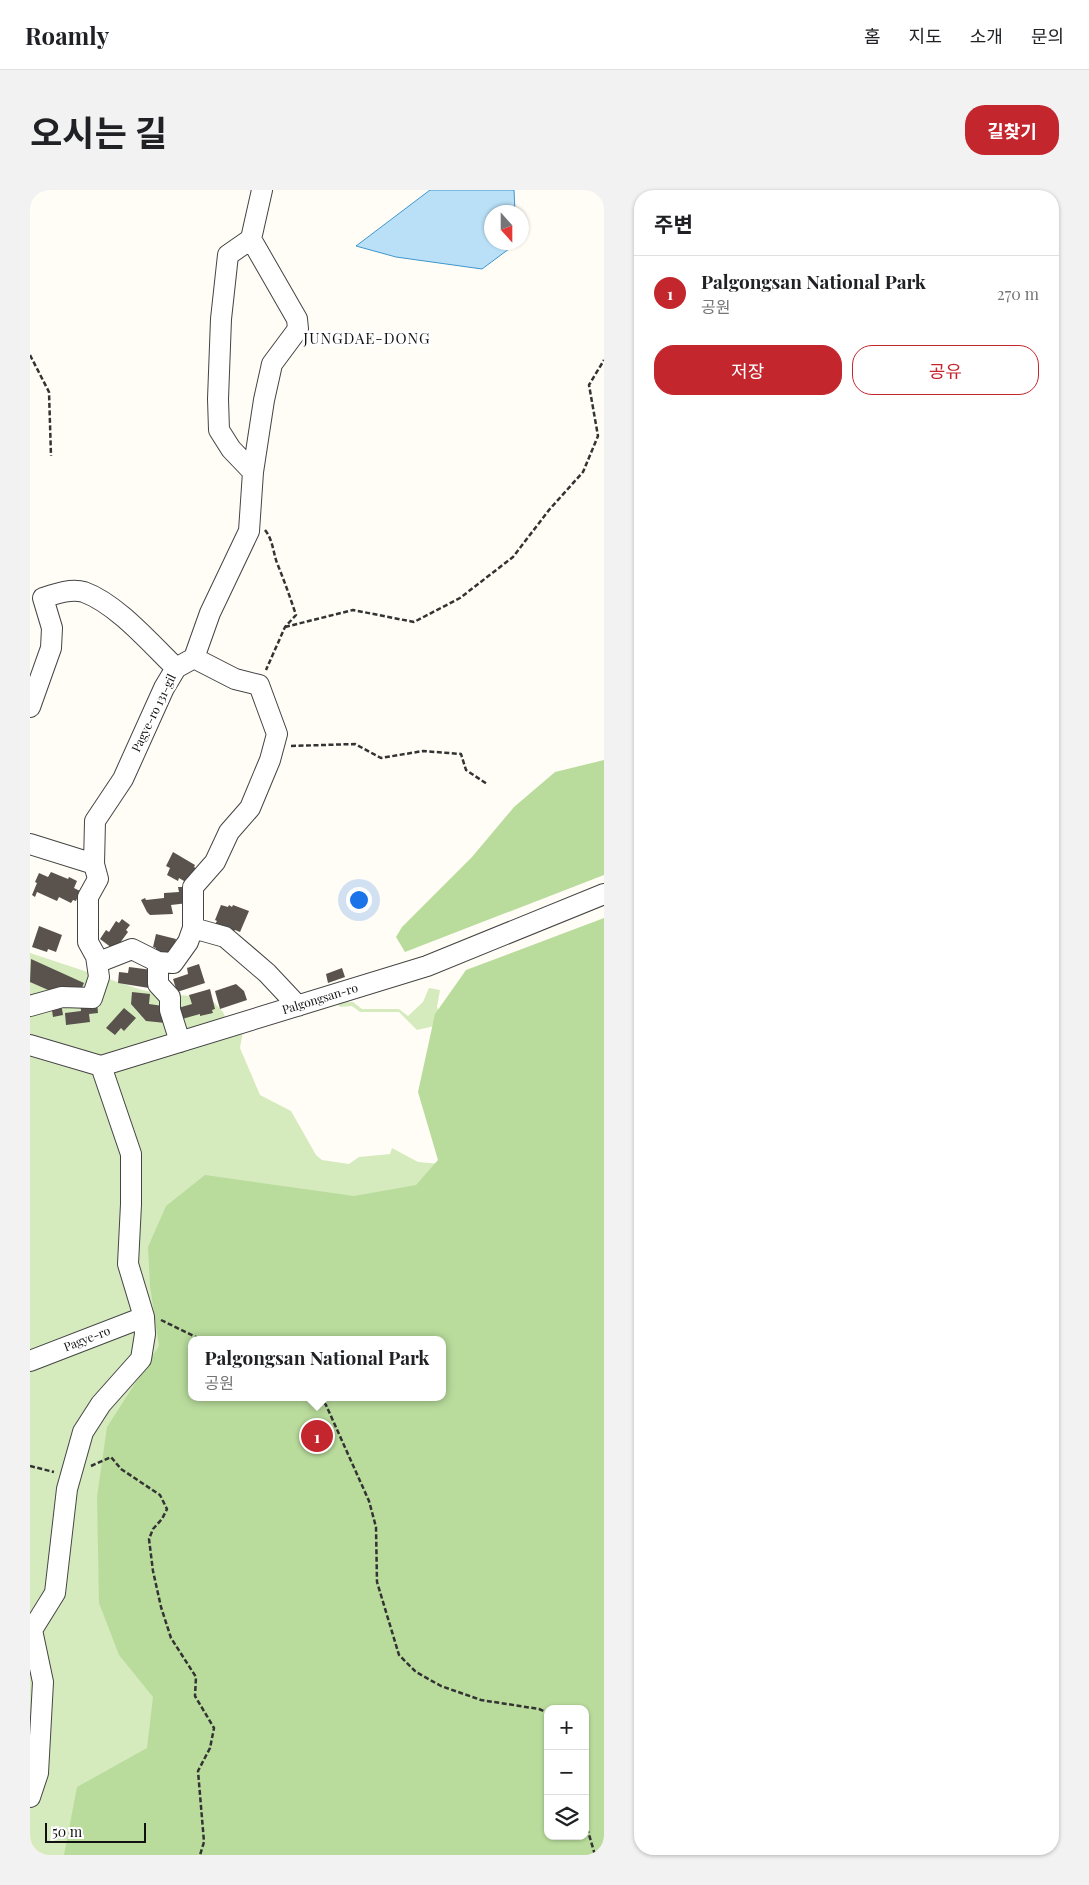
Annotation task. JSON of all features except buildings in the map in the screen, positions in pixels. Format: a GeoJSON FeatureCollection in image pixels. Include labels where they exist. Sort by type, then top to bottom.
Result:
{"type":"FeatureCollection","features":[{"type":"Feature","properties":{"kind":"street"},"geometry":{"type":"LineString","coordinates":[[253,472],[231,449],[219,430],[218,399],[221,319],[228,255],[251,239],[262,190]]}},
{"type":"Feature","properties":{"kind":"street"},"geometry":{"type":"LineString","coordinates":[[96,956],[99,962],[132,949],[158,962],[173,963],[188,942],[193,928],[193,887],[215,862],[229,832],[250,808],[270,760],[277,734],[259,685],[235,679],[194,658],[210,613],[248,531],[253,472],[264,400],[272,364],[298,329],[297,319],[251,239]]}},
{"type":"Feature","properties":{"kind":"street"},"geometry":{"type":"LineString","coordinates":[[30,707],[52,648],[52,628],[43,598],[60,592],[83,592],[104,603],[132,624],[176,668]]}},
{"type":"Feature","properties":{"kind":"street","name":"Pagye-ro 131-gil"},"geometry":{"type":"LineString","coordinates":[[30,1006],[62,997],[92,998],[100,977],[96,956],[88,942],[88,897],[98,879],[94,864],[95,821],[123,779],[164,688],[176,668],[194,658]]}},
{"type":"Feature","properties":{"kind":"street"},"geometry":{"type":"LineString","coordinates":[[30,844],[94,864]]}},
{"type":"Feature","properties":{"kind":"street","name":"Palgongsan-ro"},"geometry":{"type":"LineString","coordinates":[[101,1066],[428,966],[604,894]]}},
{"type":"Feature","properties":{"kind":"street"},"geometry":{"type":"LineString","coordinates":[[193,928],[225,937],[267,973],[298,1006]]}},
{"type":"Feature","properties":{"kind":"street"},"geometry":{"type":"LineString","coordinates":[[158,962],[158,984],[170,997],[170,1010],[180,1042]]}},
{"type":"Feature","properties":{"kind":"street"},"geometry":{"type":"LineString","coordinates":[[30,1045],[101,1066],[131,1154],[128,1264],[144,1317],[145,1334],[141,1359],[101,1404],[83,1432],[66,1489],[55,1593],[32,1630],[42,1682],[38,1773],[30,1797]]}},
{"type":"Feature","properties":{"kind":"street","name":"Pagye-ro"},"geometry":{"type":"LineString","coordinates":[[30,1361],[144,1317]]}},
{"type":"Feature","properties":{"kind":"path"},"geometry":{"type":"LineString","coordinates":[[30,355],[49,392],[51,456]]}},
{"type":"Feature","properties":{"kind":"path"},"geometry":{"type":"LineString","coordinates":[[285,627],[352,610],[414,622],[460,598],[513,557],[549,510],[583,472],[598,436],[589,385],[604,360]]}},
{"type":"Feature","properties":{"kind":"path"},"geometry":{"type":"LineString","coordinates":[[250,510],[270,536],[296,615],[285,627],[259,685]]}},
{"type":"Feature","properties":{"kind":"path"},"geometry":{"type":"LineString","coordinates":[[274,746],[355,744],[381,758],[423,751],[461,754],[466,770],[487,784]]}},
{"type":"Feature","properties":{"kind":"path"},"geometry":{"type":"LineString","coordinates":[[144,1317],[164,1320],[193,1336]]}},
{"type":"Feature","properties":{"kind":"path"},"geometry":{"type":"LineString","coordinates":[[322,1401],[369,1501],[376,1527],[377,1582],[399,1655],[416,1672],[441,1686],[481,1700],[538,1708],[544,1711]]}},
{"type":"Feature","properties":{"kind":"path"},"geometry":{"type":"LineString","coordinates":[[30,1466],[70,1476],[83,1476],[90,1466],[111,1457],[121,1469],[160,1495],[167,1509],[162,1519],[152,1529],[149,1539],[153,1571],[161,1607],[171,1638],[196,1677],[195,1696],[214,1728],[210,1748],[198,1771],[204,1842],[200,1855]]}},
{"type":"Feature","properties":{"kind":"path"},"geometry":{"type":"LineString","coordinates":[[589,1834],[595,1855]]}},
{"type":"Feature","properties":{"kind":"green space"},"geometry":{"type":"Polygon","coordinates":[[[604,760],[604,875],[405,952],[396,937],[402,927],[472,857],[514,807],[555,772],[604,760]]]}},
{"type":"Feature","properties":{"kind":"green space"},"geometry":{"type":"Polygon","coordinates":[[[604,918],[604,1855],[64,1855],[77,1787],[147,1748],[153,1697],[119,1655],[99,1603],[97,1497],[107,1427],[159,1346],[150,1286],[148,1247],[166,1206],[205,1175],[354,1196],[416,1185],[438,1160],[418,1092],[435,1014],[466,970],[604,918]]]}},
{"type":"Feature","properties":{"kind":"green space"},"geometry":{"type":"Polygon","coordinates":[[[30,953],[142,990],[162,994],[209,997],[223,1012],[228,1023],[243,1031],[240,1048],[260,1095],[291,1111],[316,1155],[322,1160],[349,1164],[359,1157],[390,1154],[392,1148],[418,1162],[441,1164],[443,1024],[417,1030],[399,1012],[360,1012],[352,1006],[341,1007],[336,1004],[338,1002],[353,1002],[362,1009],[399,1009],[408,1016],[423,1002],[429,988],[440,990],[437,1007],[442,1020],[523,1008],[604,1855],[30,1855],[30,953]]]}},
{"type":"Feature","properties":{"kind":"water"},"geometry":{"type":"Polygon","coordinates":[[[430,190],[514,190],[515,205],[484,205],[484,250],[508,250],[482,269],[396,257],[356,246],[430,190]]]}},
{"type":"Feature","properties":{"kind":"place","name":"Palgongsan National Park"},"geometry":{"type":"Point","coordinates":[317,1436]}},
{"type":"Feature","properties":{"kind":"district","name":"JUNGDAE-DONG"},"geometry":{"type":"Point","coordinates":[367,339]}}]}
